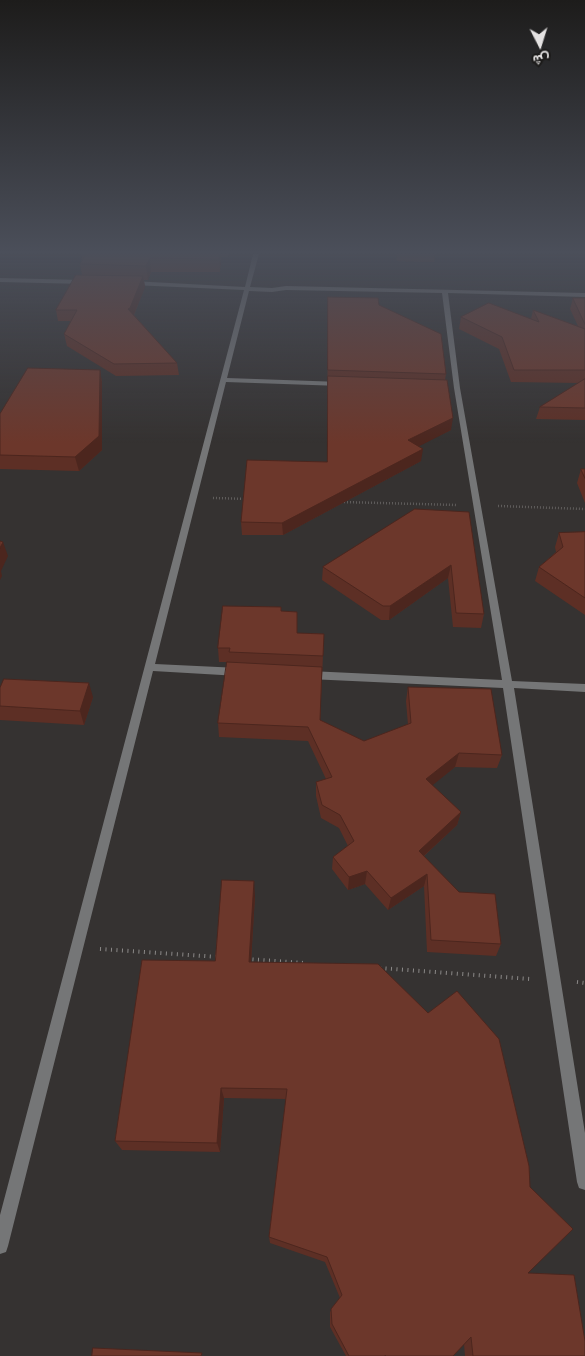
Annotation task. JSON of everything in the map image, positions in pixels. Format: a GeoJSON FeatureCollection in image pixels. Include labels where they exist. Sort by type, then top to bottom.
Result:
{"type":"FeatureCollection","features":[{"type":"Feature","properties":{"kind":"street"},"geometry":{"type":"LineString","coordinates":[[0,1246],[240,317]]}},
{"type":"Feature","properties":{"kind":"street"},"geometry":{"type":"LineString","coordinates":[[447,317],[452,388],[478,506],[508,685],[585,1182]]}},
{"type":"Feature","properties":{"kind":"street"},"geometry":{"type":"LineString","coordinates":[[224,380],[350,384]]}},
{"type":"Feature","properties":{"kind":"street"},"geometry":{"type":"LineString","coordinates":[[150,667],[249,672]]}},
{"type":"Feature","properties":{"kind":"street"},"geometry":{"type":"LineString","coordinates":[[299,674],[585,688]]}},
{"type":"Feature","properties":{"kind":"path"},"geometry":{"type":"LineString","coordinates":[[193,498],[252,500]]}},
{"type":"Feature","properties":{"kind":"path"},"geometry":{"type":"LineString","coordinates":[[340,502],[585,509]]}},
{"type":"Feature","properties":{"kind":"path"},"geometry":{"type":"LineString","coordinates":[[77,947],[226,958]]}},
{"type":"Feature","properties":{"kind":"path"},"geometry":{"type":"LineString","coordinates":[[236,958],[306,963]]}},
{"type":"Feature","properties":{"kind":"path"},"geometry":{"type":"LineString","coordinates":[[375,968],[585,983]]}},
{"type":"Feature","properties":{"kind":"building"},"geometry":{"type":"Polygon","coordinates":[[[73,317],[136,317],[177,363],[114,364],[64,334],[73,317]]]}},
{"type":"Feature","properties":{"kind":"building"},"geometry":{"type":"Polygon","coordinates":[[[328,317],[405,317],[441,334],[446,374],[328,370],[328,317]]]}},
{"type":"Feature","properties":{"kind":"building"},"geometry":{"type":"Polygon","coordinates":[[[462,317],[527,317],[539,322],[537,317],[553,317],[585,329],[585,370],[514,370],[502,337],[462,317]]]}},
{"type":"Feature","properties":{"kind":"building"},"geometry":{"type":"Polygon","coordinates":[[[28,368],[100,370],[99,436],[75,457],[0,455],[0,414],[28,368]]]}},
{"type":"Feature","properties":{"kind":"building"},"geometry":{"type":"Polygon","coordinates":[[[328,376],[447,380],[453,418],[408,440],[423,449],[282,523],[241,522],[247,460],[327,462],[328,376]]]}},
{"type":"Feature","properties":{"kind":"building"},"geometry":{"type":"Polygon","coordinates":[[[585,379],[585,408],[540,407],[585,379]]]}},
{"type":"Feature","properties":{"kind":"building"},"geometry":{"type":"Polygon","coordinates":[[[581,469],[585,469],[585,478],[581,469]]]}},
{"type":"Feature","properties":{"kind":"building"},"geometry":{"type":"Polygon","coordinates":[[[415,509],[469,512],[484,614],[456,613],[451,565],[390,606],[383,606],[323,567],[415,509]]]}},
{"type":"Feature","properties":{"kind":"building"},"geometry":{"type":"Polygon","coordinates":[[[585,532],[585,598],[539,567],[563,547],[559,533],[585,532]]]}},
{"type":"Feature","properties":{"kind":"building"},"geometry":{"type":"Polygon","coordinates":[[[223,606],[281,607],[281,611],[297,612],[297,633],[324,634],[323,656],[229,652],[230,648],[218,648],[223,606]]]}},
{"type":"Feature","properties":{"kind":"building"},"geometry":{"type":"Polygon","coordinates":[[[227,662],[322,667],[320,720],[364,741],[411,723],[408,687],[491,689],[502,755],[459,753],[426,779],[461,812],[419,851],[459,892],[495,894],[501,944],[431,940],[427,874],[391,898],[367,871],[349,877],[333,857],[354,841],[340,815],[322,805],[316,782],[332,777],[308,727],[218,723],[227,662]]]}},
{"type":"Feature","properties":{"kind":"building"},"geometry":{"type":"Polygon","coordinates":[[[4,679],[89,683],[80,711],[0,706],[0,688],[4,679]]]}},
{"type":"Feature","properties":{"kind":"building"},"geometry":{"type":"Polygon","coordinates":[[[222,880],[254,881],[249,962],[378,964],[428,1013],[457,991],[499,1039],[529,1166],[530,1187],[573,1229],[528,1273],[574,1275],[585,1341],[585,1356],[473,1356],[471,1337],[453,1356],[349,1356],[332,1324],[331,1309],[342,1295],[327,1257],[269,1237],[287,1089],[221,1088],[217,1143],[115,1141],[142,960],[215,961],[222,880]]]}},
{"type":"Feature","properties":{"kind":"building"},"geometry":{"type":"Polygon","coordinates":[[[93,1348],[202,1353],[201,1356],[92,1356],[93,1348]]]}}]}
